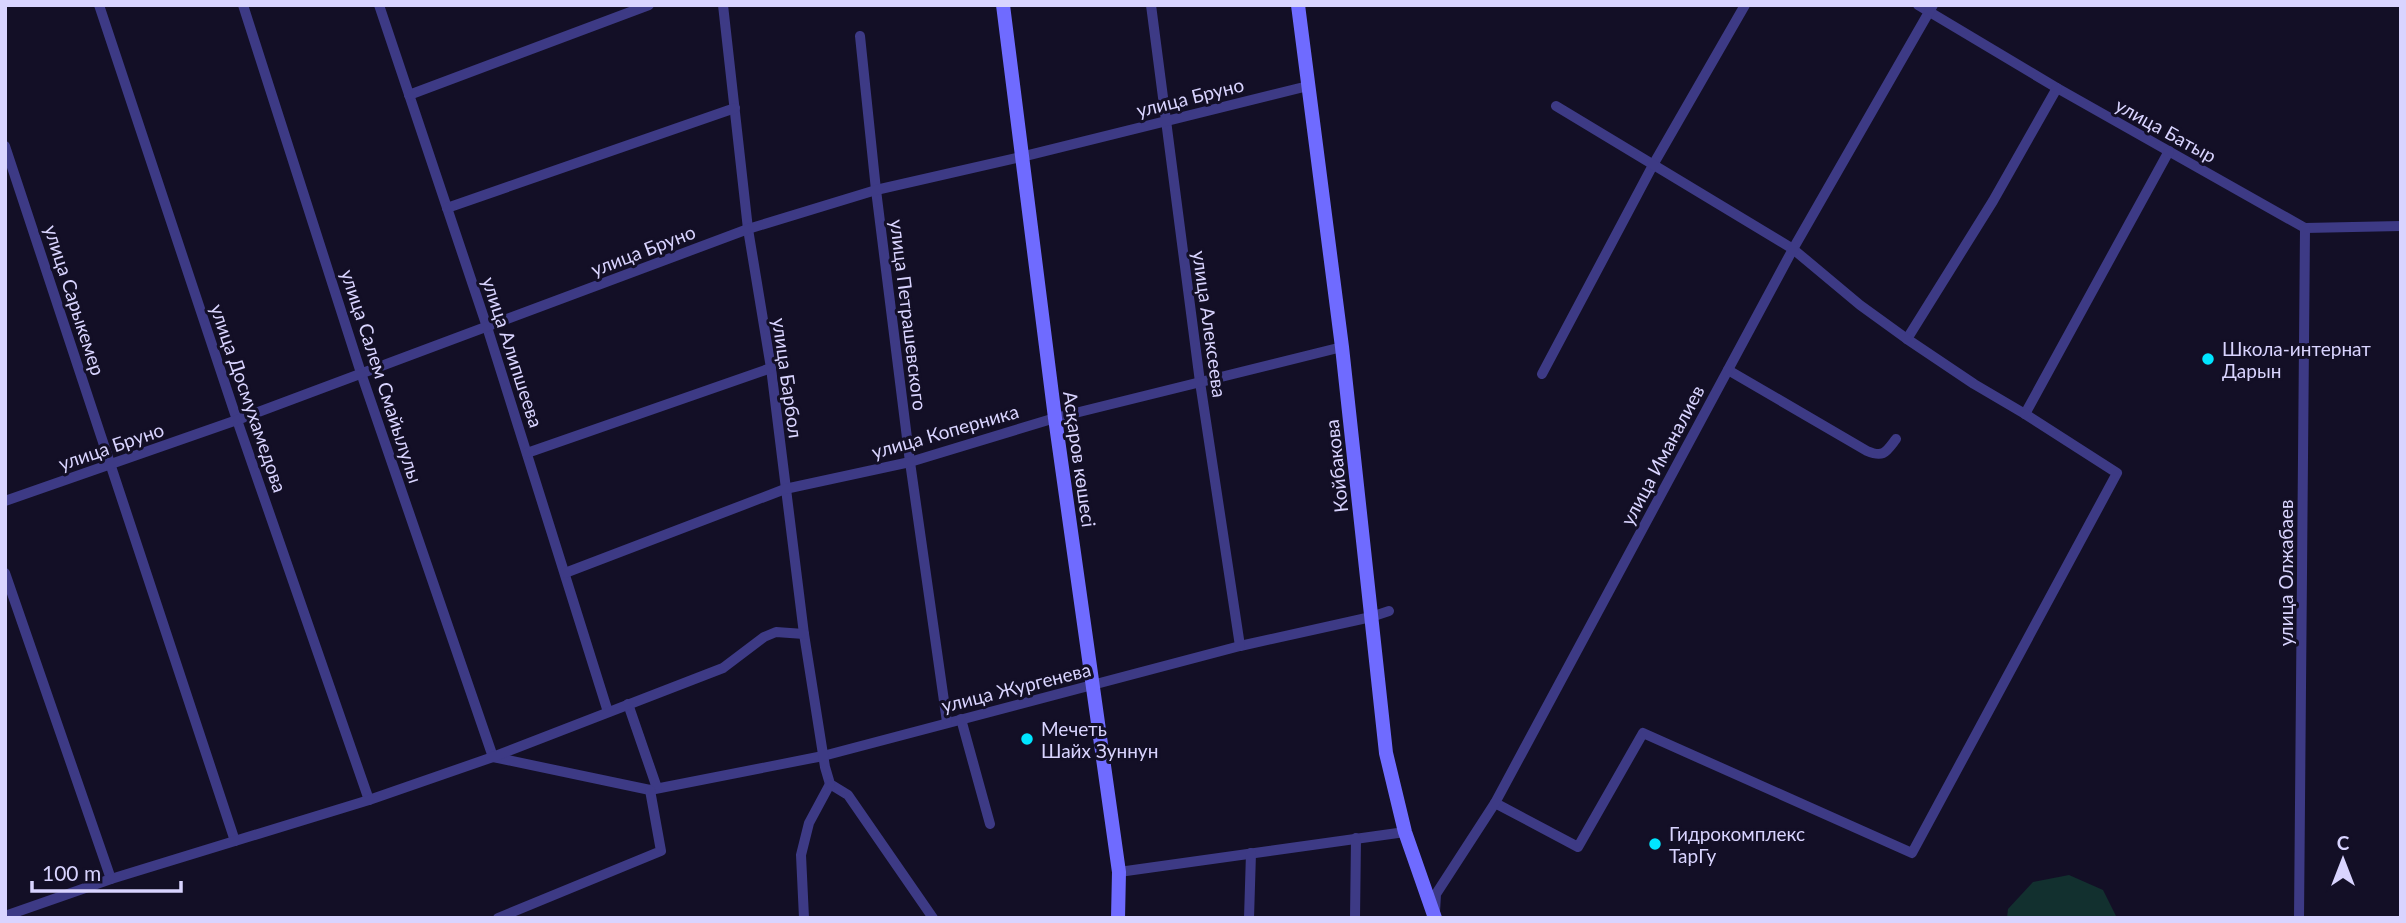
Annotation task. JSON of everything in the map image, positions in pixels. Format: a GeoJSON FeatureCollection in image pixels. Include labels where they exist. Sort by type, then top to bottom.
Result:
{"type":"FeatureCollection","features":[{"type":"Feature","properties":{"kind":"street","name":"улица Досмухамедова"},"geometry":{"type":"LineString","coordinates":[[99,5],[237,420],[369,800]]}},
{"type":"Feature","properties":{"kind":"street","name":"улица Салем Смайылулы"},"geometry":{"type":"LineString","coordinates":[[243,5],[361,373],[493,757]]}},
{"type":"Feature","properties":{"kind":"street","name":"улица Алипшеева"},"geometry":{"type":"LineString","coordinates":[[379,5],[487,327],[608,712]]}},
{"type":"Feature","properties":{"kind":"street"},"geometry":{"type":"LineString","coordinates":[[409,95],[649,5]]}},
{"type":"Feature","properties":{"kind":"street","name":"улица Барбол"},"geometry":{"type":"LineString","coordinates":[[723,5],[748,229],[771,368],[804,634],[823,756],[830,784]]}},
{"type":"Feature","properties":{"kind":"street","name":"Асқаров көшесі"},"geometry":{"type":"LineString","coordinates":[[1003,5],[1055,418],[1119,872],[1118,918]]}},
{"type":"Feature","properties":{"kind":"street","name":"улица Алексеева"},"geometry":{"type":"LineString","coordinates":[[1151,5],[1200,382],[1240,646]]}},
{"type":"Feature","properties":{"kind":"street","name":"Койбакова"},"geometry":{"type":"LineString","coordinates":[[1298,5],[1342,347],[1386,753],[1405,832],[1435,918]]}},
{"type":"Feature","properties":{"kind":"street"},"geometry":{"type":"LineString","coordinates":[[1542,374],[1653,165],[1745,5]]}},
{"type":"Feature","properties":{"kind":"street","name":"улица Батыр"},"geometry":{"type":"LineString","coordinates":[[1918,5],[1931,9],[2057,88],[2305,228]]}},
{"type":"Feature","properties":{"kind":"street","name":"улица Иманалиев"},"geometry":{"type":"LineString","coordinates":[[1435,918],[1436,894],[1495,803],[1793,248],[1931,9]]}},
{"type":"Feature","properties":{"kind":"street","name":"улица Петрашевского"},"geometry":{"type":"LineString","coordinates":[[860,36],[910,462],[947,722]]}},
{"type":"Feature","properties":{"kind":"street","name":"улица Бруно"},"geometry":{"type":"LineString","coordinates":[[5,501],[237,420],[748,229],[876,190],[1308,86]]}},
{"type":"Feature","properties":{"kind":"street"},"geometry":{"type":"LineString","coordinates":[[1907,339],[1993,201],[2057,88]]}},
{"type":"Feature","properties":{"kind":"street"},"geometry":{"type":"LineString","coordinates":[[1495,803],[1578,847],[1643,733],[1912,853],[2117,473],[1907,339],[1860,305],[1793,248],[1556,106]]}},
{"type":"Feature","properties":{"kind":"street"},"geometry":{"type":"LineString","coordinates":[[447,208],[735,108]]}},
{"type":"Feature","properties":{"kind":"street","name":"улица Сарыкемер"},"geometry":{"type":"LineString","coordinates":[[5,146],[235,841]]}},
{"type":"Feature","properties":{"kind":"street"},"geometry":{"type":"LineString","coordinates":[[2025,414],[2169,151]]}},
{"type":"Feature","properties":{"kind":"street"},"geometry":{"type":"LineString","coordinates":[[2305,228],[2401,226]]}},
{"type":"Feature","properties":{"kind":"street","name":"улица Олжабаев"},"geometry":{"type":"LineString","coordinates":[[2299,918],[2305,228]]}},
{"type":"Feature","properties":{"kind":"street","name":"улица Коперника"},"geometry":{"type":"LineString","coordinates":[[565,573],[785,489],[910,462],[1055,418],[1342,347]]}},
{"type":"Feature","properties":{"kind":"street"},"geometry":{"type":"LineString","coordinates":[[527,453],[771,368]]}},
{"type":"Feature","properties":{"kind":"street"},"geometry":{"type":"LineString","coordinates":[[1728,370],[1876,455],[1886,452],[1896,439]]}},
{"type":"Feature","properties":{"kind":"street"},"geometry":{"type":"LineString","coordinates":[[5,573],[111,880]]}},
{"type":"Feature","properties":{"kind":"street","name":"улица Жургенева"},"geometry":{"type":"LineString","coordinates":[[653,789],[823,756],[1240,646],[1389,611]]}},
{"type":"Feature","properties":{"kind":"street"},"geometry":{"type":"LineString","coordinates":[[5,916],[111,880],[369,800],[493,757],[723,668],[764,637],[776,632],[804,634]]}},
{"type":"Feature","properties":{"kind":"street"},"geometry":{"type":"LineString","coordinates":[[498,918],[661,851],[653,789],[628,704]]}},
{"type":"Feature","properties":{"kind":"street"},"geometry":{"type":"LineString","coordinates":[[961,719],[990,824]]}},
{"type":"Feature","properties":{"kind":"street"},"geometry":{"type":"LineString","coordinates":[[493,757],[653,789]]}},
{"type":"Feature","properties":{"kind":"street"},"geometry":{"type":"LineString","coordinates":[[804,918],[801,855],[809,823],[830,784],[848,795],[933,918]]}},
{"type":"Feature","properties":{"kind":"street"},"geometry":{"type":"LineString","coordinates":[[1119,872],[1405,832]]}},
{"type":"Feature","properties":{"kind":"street"},"geometry":{"type":"LineString","coordinates":[[1354,918],[1356,838]]}},
{"type":"Feature","properties":{"kind":"street"},"geometry":{"type":"LineString","coordinates":[[1249,918],[1251,853]]}},
{"type":"Feature","properties":{"kind":"green space"},"geometry":{"type":"Polygon","coordinates":[[[2069,875],[2103,890],[2117,918],[2007,918],[2008,909],[2033,882],[2069,875]]]}},
{"type":"Feature","properties":{"kind":"place","name":"Школа-интернат Дарын"},"geometry":{"type":"Point","coordinates":[2208,359]}},
{"type":"Feature","properties":{"kind":"place","name":"Мечеть Шайх Зуннун"},"geometry":{"type":"Point","coordinates":[1027,739]}},
{"type":"Feature","properties":{"kind":"place","name":"Гидрокомплекс ТарГу"},"geometry":{"type":"Point","coordinates":[1655,844]}}]}
